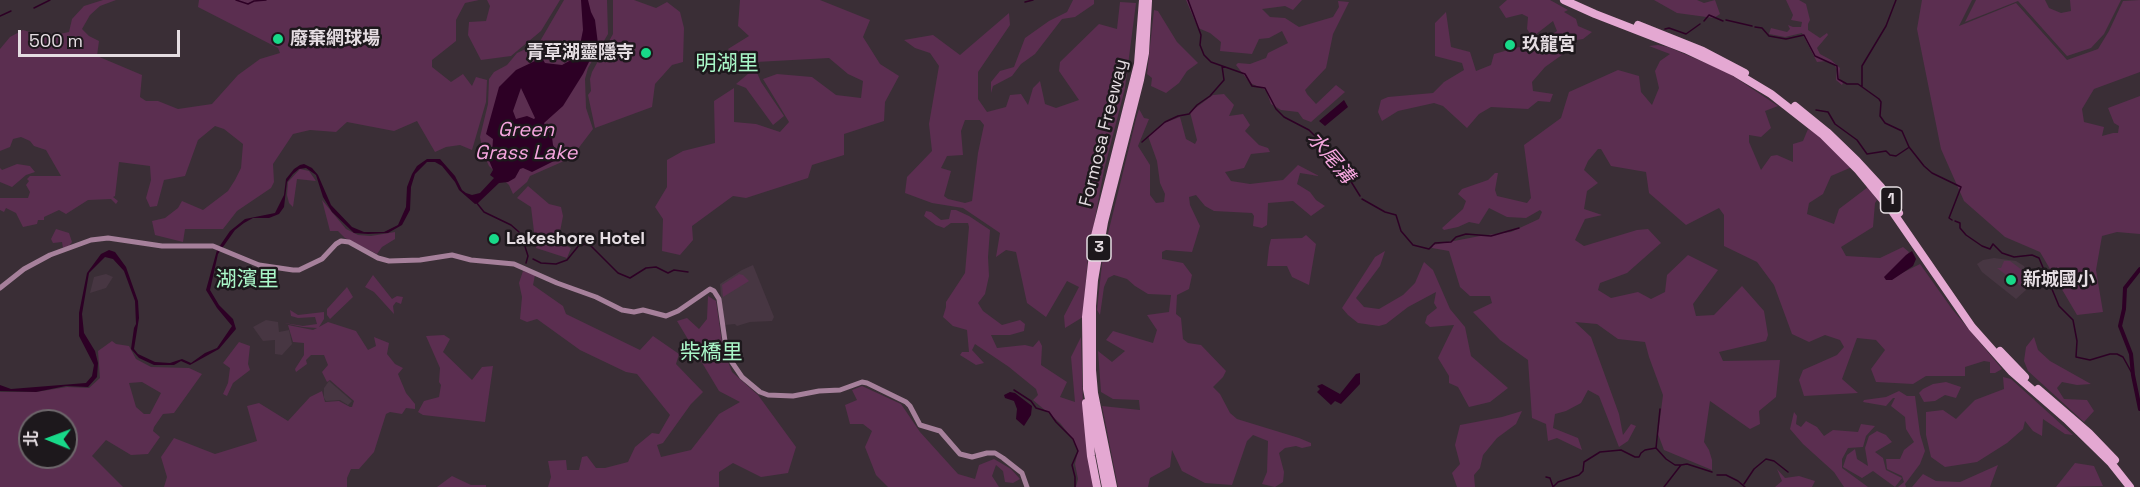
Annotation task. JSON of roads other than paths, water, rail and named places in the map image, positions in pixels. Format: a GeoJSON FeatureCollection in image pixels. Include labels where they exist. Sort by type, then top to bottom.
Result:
{"type":"FeatureCollection","features":[{"type":"Feature","properties":{"kind":"highway","name":"Formosa Freeway"},"geometry":{"type":"LineString","coordinates":[[1113,487],[1094,393],[1092,370],[1094,280],[1104,222],[1140,80],[1145,52],[1145,0]]}},
{"type":"Feature","properties":{"kind":"highway","name":"1"},"geometry":{"type":"LineString","coordinates":[[1564,0],[1685,49],[1736,74],[1771,94],[1822,134],[1858,170],[1892,211],[1971,327],[2012,372],[2066,419],[2111,463],[2130,487]]}},
{"type":"Feature","properties":{"kind":"highway","name":"1"},"geometry":{"type":"LineString","coordinates":[[1576,0],[1729,64],[1775,91],[1821,127],[1881,187],[1978,327],[2017,370],[2089,433],[2137,487]]}},
{"type":"Feature","properties":{"kind":"highway","name":"Formosa Freeway"},"geometry":{"type":"LineString","coordinates":[[1106,487],[1087,389],[1086,325],[1092,256],[1101,210],[1134,81],[1145,14]]}},
{"type":"Feature","properties":{"kind":"highway"},"geometry":{"type":"LineString","coordinates":[[1087,389],[1086,422],[1097,487]]}},
{"type":"Feature","properties":{"kind":"main road"},"geometry":{"type":"LineString","coordinates":[[0,288],[33,264],[91,240],[117,238],[162,246],[213,246],[259,266],[299,270],[322,259],[338,243],[345,241],[378,258],[389,261],[420,260],[447,255],[514,264],[622,310],[634,312],[643,310],[666,316],[685,307],[706,291],[714,291],[719,299],[726,354],[742,377],[760,392],[768,395],[793,396],[840,390],[862,382],[867,383],[906,402],[920,424],[940,431],[960,454],[972,457],[995,453],[1003,458],[1022,473],[1027,487]]}},
{"type":"Feature","properties":{"kind":"water","name":"Green Grass Lake"},"geometry":{"type":"Polygon","coordinates":[[[581,0],[588,0],[595,20],[598,44],[563,106],[544,123],[560,158],[532,172],[520,169],[515,178],[499,183],[475,204],[459,190],[442,166],[435,162],[427,162],[415,174],[411,187],[410,210],[402,225],[388,233],[368,234],[354,233],[332,212],[323,197],[316,175],[306,168],[299,169],[287,182],[284,207],[279,214],[269,218],[253,218],[244,223],[235,230],[218,254],[210,290],[219,305],[233,319],[236,329],[219,349],[190,365],[181,361],[174,365],[154,365],[139,358],[131,349],[136,324],[135,301],[124,271],[113,259],[105,257],[89,273],[82,314],[84,333],[95,351],[98,363],[97,377],[88,387],[66,386],[36,392],[0,391],[0,385],[11,389],[86,383],[92,376],[94,365],[79,336],[79,313],[87,273],[101,254],[109,250],[115,252],[126,267],[138,301],[139,318],[134,349],[138,354],[155,362],[170,363],[182,359],[191,363],[217,348],[232,326],[206,290],[217,250],[230,231],[245,219],[275,213],[284,195],[286,179],[300,165],[304,164],[312,168],[318,175],[331,205],[352,227],[364,232],[384,232],[398,225],[406,207],[407,187],[412,174],[417,166],[427,159],[440,159],[466,193],[472,195],[480,193],[494,178],[490,175],[493,170],[488,158],[492,153],[493,139],[486,134],[499,87],[516,70],[535,61],[538,57],[541,56],[545,63],[562,65],[571,60],[579,50],[583,30],[581,0]],[[521,88],[513,111],[516,119],[527,116],[535,118],[521,88]]]}},
{"type":"Feature","properties":{"kind":"water"},"geometry":{"type":"Polygon","coordinates":[[[1344,100],[1348,107],[1325,126],[1319,121],[1344,100]]]}},
{"type":"Feature","properties":{"kind":"water"},"geometry":{"type":"Polygon","coordinates":[[[1912,251],[1916,259],[1913,266],[1892,280],[1886,280],[1884,277],[1912,251]]]}},
{"type":"Feature","properties":{"kind":"water"},"geometry":{"type":"Polygon","coordinates":[[[1360,373],[1360,384],[1341,404],[1335,401],[1331,405],[1317,392],[1320,389],[1317,386],[1322,384],[1340,394],[1356,374],[1360,373]]]}},
{"type":"Feature","properties":{"kind":"water"},"geometry":{"type":"Polygon","coordinates":[[[1010,392],[1015,393],[1032,406],[1031,415],[1024,426],[1016,419],[1017,409],[1014,401],[1005,398],[1004,395],[1010,392]]]}},
{"type":"Feature","properties":{"kind":"waterway"},"geometry":{"type":"LineString","coordinates":[[34,8],[50,0]]}},
{"type":"Feature","properties":{"kind":"waterway"},"geometry":{"type":"LineString","coordinates":[[236,0],[248,4],[266,0]]}},
{"type":"Feature","properties":{"kind":"waterway"},"geometry":{"type":"LineString","coordinates":[[1025,2],[1033,0]]}},
{"type":"Feature","properties":{"kind":"waterway","name":"水尾溝"},"geometry":{"type":"LineString","coordinates":[[1188,0],[1201,35],[1200,45],[1204,55],[1211,62],[1245,74],[1252,86],[1265,88],[1276,109],[1284,117],[1309,130],[1329,150],[1360,196]]}},
{"type":"Feature","properties":{"kind":"waterway"},"geometry":{"type":"LineString","coordinates":[[1862,86],[1862,66],[1886,26],[1896,0]]}},
{"type":"Feature","properties":{"kind":"waterway"},"geometry":{"type":"LineString","coordinates":[[0,16],[11,11]]}},
{"type":"Feature","properties":{"kind":"waterway"},"geometry":{"type":"LineString","coordinates":[[1704,21],[1709,15],[1723,21]]}},
{"type":"Feature","properties":{"kind":"waterway"},"geometry":{"type":"LineString","coordinates":[[1726,20],[1752,26]]}},
{"type":"Feature","properties":{"kind":"waterway"},"geometry":{"type":"LineString","coordinates":[[1665,29],[1669,28],[1686,34],[1700,24]]}},
{"type":"Feature","properties":{"kind":"waterway"},"geometry":{"type":"LineString","coordinates":[[1755,27],[1762,28],[1769,36],[1786,39],[1804,35],[1815,56],[1837,66],[1838,79],[1847,84],[1858,84],[1879,99],[1881,102],[1880,116],[1885,123],[1902,131],[1909,147],[1924,166],[1932,173],[1961,187],[1949,218],[1952,220]]}},
{"type":"Feature","properties":{"kind":"waterway"},"geometry":{"type":"LineString","coordinates":[[1142,142],[1165,122],[1189,114],[1210,96],[1224,80],[1222,66]]}},
{"type":"Feature","properties":{"kind":"waterway"},"geometry":{"type":"LineString","coordinates":[[1816,110],[1828,112],[1835,124],[1857,140],[1867,154],[1886,151],[1896,156],[1908,148]]}},
{"type":"Feature","properties":{"kind":"waterway","name":"水尾溝"},"geometry":{"type":"LineString","coordinates":[[1362,199],[1385,212],[1396,215],[1401,231],[1413,245],[1429,249],[1435,243],[1451,242],[1456,237],[1466,234],[1491,236],[1519,228]]}},
{"type":"Feature","properties":{"kind":"waterway"},"geometry":{"type":"LineString","coordinates":[[476,202],[484,212],[511,225],[519,232]]}},
{"type":"Feature","properties":{"kind":"waterway"},"geometry":{"type":"LineString","coordinates":[[1955,221],[1960,223],[1960,228],[1966,235],[1982,246],[1990,249],[1993,244],[2002,253],[2014,257],[2032,255],[2039,258],[2059,306],[2073,320],[2077,341],[2076,357],[2090,360],[2117,354],[2123,357],[2133,375]]}},
{"type":"Feature","properties":{"kind":"waterway"},"geometry":{"type":"LineString","coordinates":[[522,237],[528,256],[526,263]]}},
{"type":"Feature","properties":{"kind":"waterway"},"geometry":{"type":"LineString","coordinates":[[533,259],[541,263],[556,264],[567,260],[580,244],[590,245],[618,273],[630,278],[646,268],[656,267],[668,273],[674,270],[688,272]]}},
{"type":"Feature","properties":{"kind":"waterway"},"geometry":{"type":"LineString","coordinates":[[2140,269],[2125,288],[2120,326],[2131,354],[2140,409]]}},
{"type":"Feature","properties":{"kind":"waterway"},"geometry":{"type":"LineString","coordinates":[[1014,390],[1031,401],[1036,408],[1049,412],[1073,439],[1078,451],[1072,465],[1075,487]]}},
{"type":"Feature","properties":{"kind":"waterway"},"geometry":{"type":"LineString","coordinates":[[1660,409],[1656,448],[1666,459],[1675,465],[1681,465]]}},
{"type":"Feature","properties":{"kind":"waterway"},"geometry":{"type":"LineString","coordinates":[[1546,477],[1550,478],[1553,487],[1558,482],[1579,475],[1583,471],[1584,462],[1600,452],[1621,450],[1639,457],[1645,450],[1656,448]]}},
{"type":"Feature","properties":{"kind":"waterway"},"geometry":{"type":"LineString","coordinates":[[1744,484],[1754,469],[1766,459],[1774,461],[1788,472]]}},
{"type":"Feature","properties":{"kind":"waterway"},"geometry":{"type":"LineString","coordinates":[[1664,487],[1681,465],[1687,464],[1712,472]]}},
{"type":"Feature","properties":{"kind":"waterway"},"geometry":{"type":"LineString","coordinates":[[1717,475],[1726,475],[1745,487]]}},
{"type":"Feature","properties":{"kind":"place","name":"廢棄網球場"},"geometry":{"type":"Point","coordinates":[278,39]}},
{"type":"Feature","properties":{"kind":"place","name":"玖龍宮"},"geometry":{"type":"Point","coordinates":[1510,45]}},
{"type":"Feature","properties":{"kind":"place","name":"青草湖靈隱寺"},"geometry":{"type":"Point","coordinates":[646,53]}},
{"type":"Feature","properties":{"kind":"place","name":"Lakeshore Hotel"},"geometry":{"type":"Point","coordinates":[494,239]}},
{"type":"Feature","properties":{"kind":"place","name":"新城國小"},"geometry":{"type":"Point","coordinates":[2011,280]}},
{"type":"Feature","properties":{"kind":"district","name":"明湖里"},"geometry":{"type":"Point","coordinates":[727,64]}},
{"type":"Feature","properties":{"kind":"district","name":"湖濱里"},"geometry":{"type":"Point","coordinates":[247,280]}},
{"type":"Feature","properties":{"kind":"district","name":"柴橋里"},"geometry":{"type":"Point","coordinates":[711,353]}}]}
